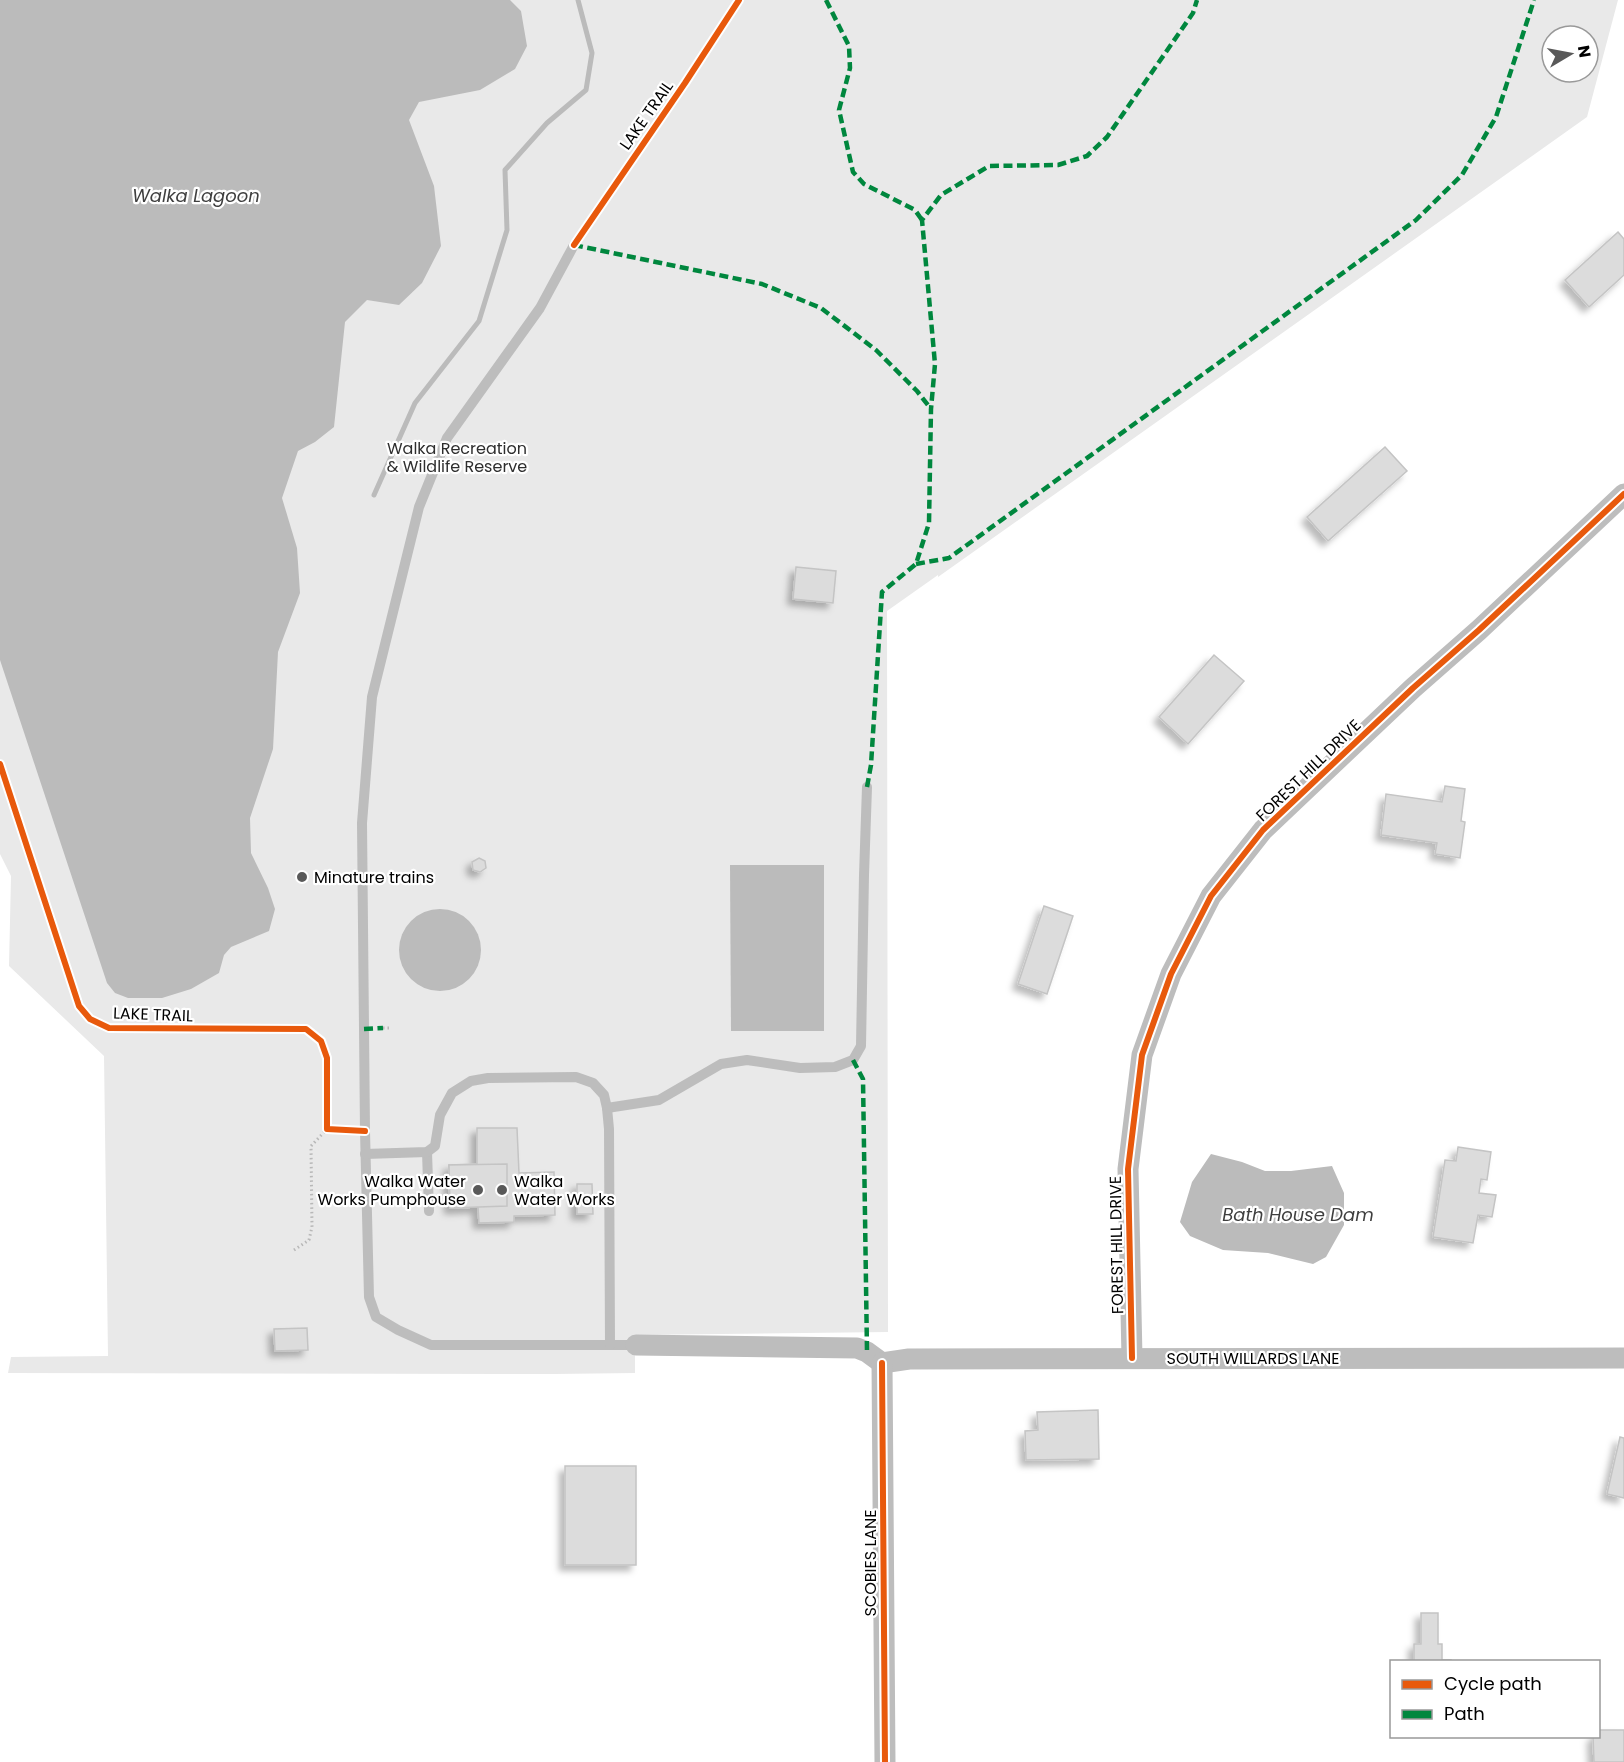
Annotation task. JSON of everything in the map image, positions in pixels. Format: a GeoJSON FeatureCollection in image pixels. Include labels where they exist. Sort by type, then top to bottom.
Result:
{"type":"FeatureCollection","features":[{"type":"Feature","properties":{"kind":"street","name":"FOREST HILL DRIVE"},"geometry":{"type":"LineString","coordinates":[[1132,1358],[1128,1169],[1142,1055],[1171,974],[1211,896],[1263,830],[1624,494]]}},
{"type":"Feature","properties":{"kind":"street"},"geometry":{"type":"LineString","coordinates":[[636,1345],[857,1348],[882,1363]]}},
{"type":"Feature","properties":{"kind":"street","name":"SOUTH WILLARDS LANE"},"geometry":{"type":"LineString","coordinates":[[882,1363],[909,1359],[1624,1358]]}},
{"type":"Feature","properties":{"kind":"street","name":"SCOBIES LANE"},"geometry":{"type":"LineString","coordinates":[[882,1363],[885,1762]]}},
{"type":"Feature","properties":{"kind":"lane"},"geometry":{"type":"LineString","coordinates":[[574,244],[540,308],[447,438],[419,507],[372,697],[362,823],[365,1154],[369,1297],[376,1317],[431,1345],[636,1345]]}},
{"type":"Feature","properties":{"kind":"lane"},"geometry":{"type":"LineString","coordinates":[[607,1107],[659,1100],[721,1064],[747,1060],[800,1068],[835,1067],[853,1060],[861,1046],[867,788]]}},
{"type":"Feature","properties":{"kind":"lane"},"geometry":{"type":"LineString","coordinates":[[365,1154],[428,1152],[435,1146],[440,1115],[452,1093],[471,1081],[488,1078],[576,1077],[593,1083],[604,1095],[609,1129],[610,1345]]}},
{"type":"Feature","properties":{"kind":"lane"},"geometry":{"type":"LineString","coordinates":[[428,1152],[429,1211]]}},
{"type":"Feature","properties":{"kind":"path"},"geometry":{"type":"LineString","coordinates":[[383,1028],[389,1028]]}},
{"type":"Feature","properties":{"kind":"path"},"geometry":{"type":"LineString","coordinates":[[294,1250],[309,1240],[312,1227],[311,1146],[331,1129],[327,1117]]}},
{"type":"Feature","properties":{"kind":"green space","name":"Walka Recreation & Wildlife Reserve"},"geometry":{"type":"Polygon","coordinates":[[[0,0],[1618,0],[1600,68],[1600,24],[1540,24],[1540,84],[1596,84],[1587,117],[887,611],[888,1332],[635,1335],[635,1373],[8,1373],[11,1357],[108,1356],[104,1056],[9,966],[11,876],[0,854],[0,0]]]}},
{"type":"Feature","properties":{"kind":"water","name":"Walka Lagoon"},"geometry":{"type":"Polygon","coordinates":[[[0,0],[510,0],[521,11],[527,46],[515,69],[480,90],[419,102],[409,120],[434,186],[441,246],[422,283],[399,305],[367,300],[345,322],[334,427],[315,442],[298,451],[282,498],[297,548],[300,593],[278,652],[273,749],[250,818],[251,853],[268,888],[275,909],[269,931],[231,947],[224,955],[219,973],[191,989],[162,998],[128,998],[115,993],[107,983],[0,660],[0,0]]]}},
{"type":"Feature","properties":{"kind":"water"},"geometry":{"type":"Polygon","coordinates":[[[730,865],[824,865],[824,1031],[731,1031],[730,865]]]}},
{"type":"Feature","properties":{"kind":"water"},"geometry":{"type":"Polygon","coordinates":[[[432,909],[448,909],[463,916],[474,927],[481,942],[478,966],[469,979],[448,991],[432,991],[417,984],[406,973],[399,958],[399,942],[406,927],[417,916],[432,909]]]}},
{"type":"Feature","properties":{"kind":"water","name":"Bath House Dam"},"geometry":{"type":"Polygon","coordinates":[[[1211,1154],[1265,1171],[1291,1171],[1332,1166],[1344,1193],[1344,1225],[1326,1257],[1313,1264],[1268,1253],[1223,1250],[1190,1236],[1180,1222],[1192,1182],[1211,1154]]]}},
{"type":"Feature","properties":{"kind":"building"},"geometry":{"type":"Polygon","coordinates":[[[1618,232],[1624,239],[1624,275],[1589,307],[1565,280],[1618,232]]]}},
{"type":"Feature","properties":{"kind":"building"},"geometry":{"type":"Polygon","coordinates":[[[1385,447],[1407,471],[1328,541],[1307,517],[1385,447]]]}},
{"type":"Feature","properties":{"kind":"building"},"geometry":{"type":"Polygon","coordinates":[[[796,567],[836,571],[833,603],[793,599],[796,567]]]}},
{"type":"Feature","properties":{"kind":"building"},"geometry":{"type":"Polygon","coordinates":[[[1214,655],[1244,681],[1188,744],[1159,717],[1214,655]]]}},
{"type":"Feature","properties":{"kind":"building"},"geometry":{"type":"Polygon","coordinates":[[[1445,786],[1465,789],[1461,821],[1465,822],[1460,858],[1435,854],[1437,843],[1381,835],[1386,794],[1442,802],[1445,786]]]}},
{"type":"Feature","properties":{"kind":"building"},"geometry":{"type":"Polygon","coordinates":[[[479,858],[485,861],[486,868],[480,872],[473,870],[472,862],[479,858]]]}},
{"type":"Feature","properties":{"kind":"building"},"geometry":{"type":"Polygon","coordinates":[[[1044,906],[1073,916],[1047,994],[1018,984],[1044,906]]]}},
{"type":"Feature","properties":{"kind":"building","name":"Walka Water Works"},"geometry":{"type":"Polygon","coordinates":[[[477,1128],[517,1128],[519,1173],[554,1172],[555,1215],[514,1216],[514,1222],[479,1223],[478,1207],[450,1208],[449,1165],[477,1164],[477,1128]]]}},
{"type":"Feature","properties":{"kind":"building"},"geometry":{"type":"Polygon","coordinates":[[[1458,1147],[1491,1152],[1487,1180],[1481,1179],[1479,1193],[1496,1195],[1492,1217],[1478,1215],[1473,1243],[1433,1237],[1445,1160],[1456,1161],[1458,1147]]]}},
{"type":"Feature","properties":{"kind":"building","name":"Walka Water Works Pumphouse"},"geometry":{"type":"Polygon","coordinates":[[[507,1164],[507,1206],[450,1208],[449,1165],[507,1164]]]}},
{"type":"Feature","properties":{"kind":"building"},"geometry":{"type":"Polygon","coordinates":[[[577,1184],[592,1184],[593,1214],[577,1214],[577,1184]]]}},
{"type":"Feature","properties":{"kind":"building"},"geometry":{"type":"Polygon","coordinates":[[[307,1328],[308,1350],[275,1351],[274,1329],[307,1328]]]}},
{"type":"Feature","properties":{"kind":"building"},"geometry":{"type":"Polygon","coordinates":[[[1098,1410],[1099,1459],[1026,1460],[1025,1431],[1038,1430],[1037,1412],[1098,1410]]]}},
{"type":"Feature","properties":{"kind":"building"},"geometry":{"type":"Polygon","coordinates":[[[1620,1437],[1624,1438],[1624,1498],[1607,1494],[1620,1437]]]}},
{"type":"Feature","properties":{"kind":"building"},"geometry":{"type":"Polygon","coordinates":[[[565,1466],[636,1466],[636,1565],[565,1565],[565,1466]]]}},
{"type":"Feature","properties":{"kind":"building"},"geometry":{"type":"Polygon","coordinates":[[[1421,1613],[1438,1613],[1438,1644],[1442,1644],[1442,1660],[1414,1660],[1414,1644],[1421,1644],[1421,1613]]]}},
{"type":"Feature","properties":{"kind":"building"},"geometry":{"type":"Polygon","coordinates":[[[1600,1730],[1624,1730],[1624,1762],[1594,1762],[1593,1738],[1600,1738],[1600,1730]]]}},
{"type":"Feature","properties":{"kind":"waterway"},"geometry":{"type":"LineString","coordinates":[[374,495],[415,403],[479,321],[507,230],[505,170],[547,123],[586,90],[592,53],[578,0]]}},
{"type":"Feature","properties":{"kind":"marked path"},"geometry":{"type":"LineString","coordinates":[[826,0],[849,46],[850,68],[839,110],[853,172],[864,184],[915,210],[922,220]]}},
{"type":"Feature","properties":{"kind":"marked path"},"geometry":{"type":"LineString","coordinates":[[867,787],[871,765],[882,592],[916,564],[929,523],[931,409],[935,364],[922,220],[941,195],[989,166],[1058,165],[1087,156],[1107,137],[1193,13],[1197,0]]}},
{"type":"Feature","properties":{"kind":"marked path"},"geometry":{"type":"LineString","coordinates":[[916,564],[949,558],[1416,220],[1462,175],[1496,117],[1534,0]]}},
{"type":"Feature","properties":{"kind":"marked path"},"geometry":{"type":"LineString","coordinates":[[574,245],[762,284],[821,308],[876,350],[917,391],[931,409]]}},
{"type":"Feature","properties":{"kind":"marked path"},"geometry":{"type":"LineString","coordinates":[[364,1029],[383,1028]]}},
{"type":"Feature","properties":{"kind":"marked path"},"geometry":{"type":"LineString","coordinates":[[853,1060],[863,1079],[867,1352]]}},
{"type":"Feature","properties":{"kind":"cycle path","name":"LAKE TRAIL"},"geometry":{"type":"LineString","coordinates":[[574,245],[739,0]]}},
{"type":"Feature","properties":{"kind":"cycle path"},"geometry":{"type":"LineString","coordinates":[[1132,1358],[1128,1169],[1142,1055],[1171,974],[1211,896],[1263,830],[1624,494]]}},
{"type":"Feature","properties":{"kind":"cycle path","name":"LAKE TRAIL"},"geometry":{"type":"LineString","coordinates":[[0,764],[79,1006],[90,1019],[109,1028],[306,1029],[321,1041],[327,1058],[327,1129],[365,1131]]}},
{"type":"Feature","properties":{"kind":"cycle path"},"geometry":{"type":"LineString","coordinates":[[882,1363],[885,1762]]}},
{"type":"Feature","properties":{"kind":"place","name":"Minature trains"},"geometry":{"type":"Point","coordinates":[302,877]}},
{"type":"Feature","properties":{"kind":"place","name":"Walka Water Works Pumphouse"},"geometry":{"type":"Point","coordinates":[478,1190]}},
{"type":"Feature","properties":{"kind":"place","name":"Walka Water Works"},"geometry":{"type":"Point","coordinates":[502,1190]}}]}
